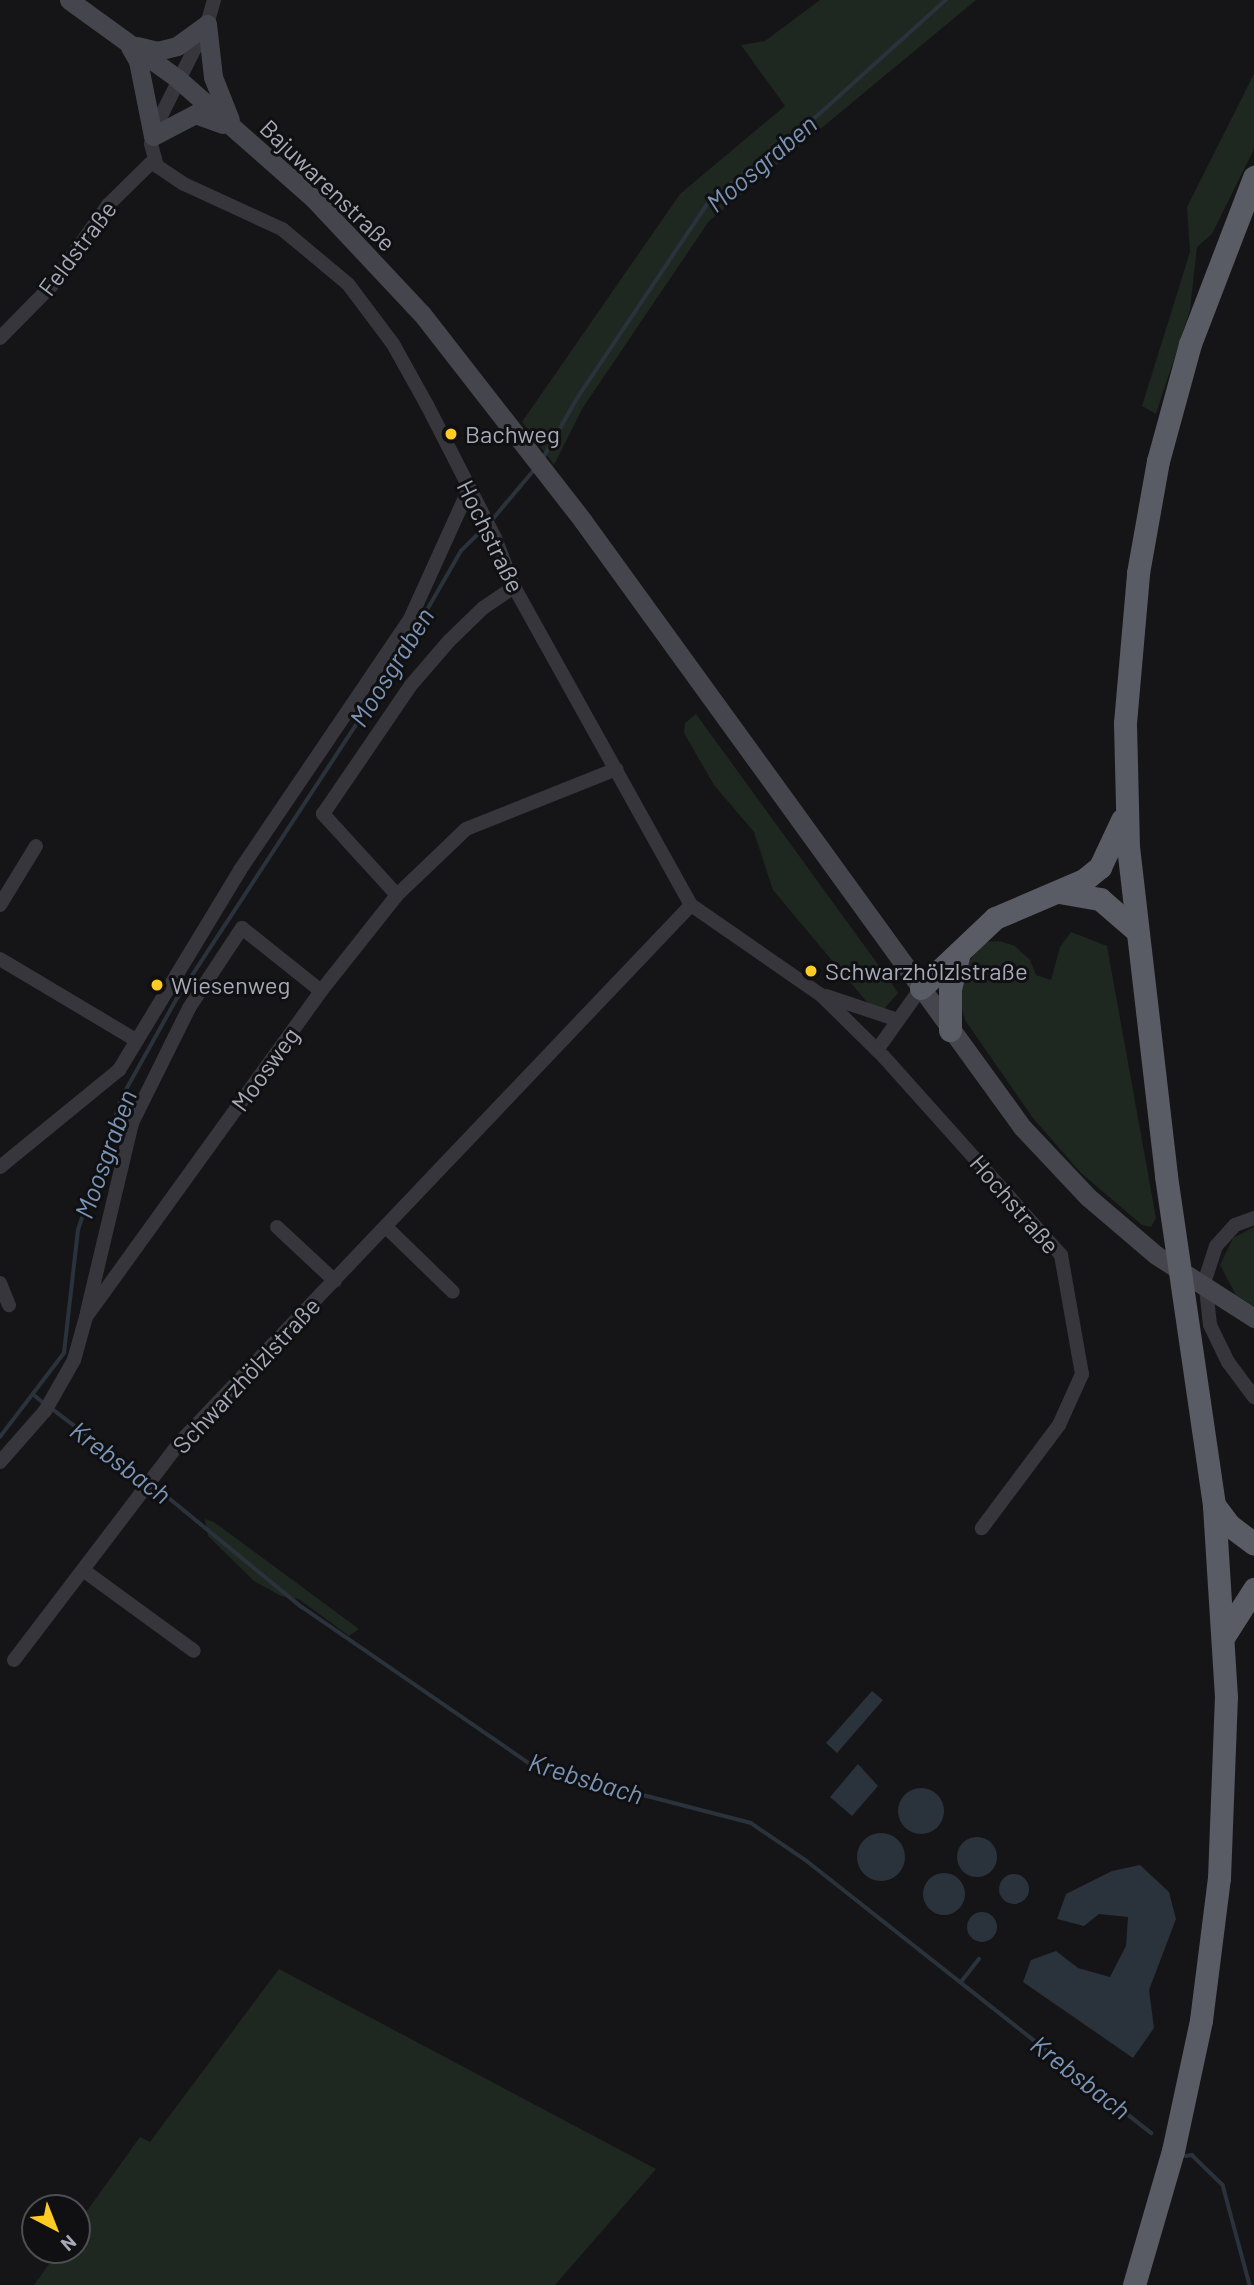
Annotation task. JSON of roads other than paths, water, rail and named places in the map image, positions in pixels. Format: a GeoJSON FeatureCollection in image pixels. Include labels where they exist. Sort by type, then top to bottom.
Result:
{"type":"FeatureCollection","features":[{"type":"Feature","properties":{"kind":"highway"},"geometry":{"type":"LineString","coordinates":[[1134,2285],[1187,2093],[1211,1951],[1225,1780],[1224,1636],[1214,1505],[1166,1175],[1137,931],[1126,807],[1125,723],[1131,628],[1158,461],[1189,344],[1254,177]]}},
{"type":"Feature","properties":{"kind":"highway"},"geometry":{"type":"LineString","coordinates":[[920,988],[995,918],[1025,902],[1059,892],[1100,867],[1111,851],[1126,807]]}},
{"type":"Feature","properties":{"kind":"highway"},"geometry":{"type":"LineString","coordinates":[[1059,892],[1100,900],[1137,931]]}},
{"type":"Feature","properties":{"kind":"highway"},"geometry":{"type":"LineString","coordinates":[[950,1030],[950,989],[959,952]]}},
{"type":"Feature","properties":{"kind":"highway"},"geometry":{"type":"LineString","coordinates":[[1214,1505],[1229,1525],[1254,1544]]}},
{"type":"Feature","properties":{"kind":"highway"},"geometry":{"type":"LineString","coordinates":[[1224,1636],[1254,1590]]}},
{"type":"Feature","properties":{"kind":"main road","name":"Bajuwarenstraße"},"geometry":{"type":"LineString","coordinates":[[69,0],[178,79],[242,134],[313,198],[422,314],[547,475],[1022,1127],[1088,1197],[1156,1255],[1216,1297],[1254,1318]]}},
{"type":"Feature","properties":{"kind":"main road"},"geometry":{"type":"LineString","coordinates":[[129,44],[157,51],[177,46],[207,24],[213,77],[230,119],[242,134]]}},
{"type":"Feature","properties":{"kind":"main road"},"geometry":{"type":"LineString","coordinates":[[129,44],[138,61],[153,136],[195,114],[242,134]]}},
{"type":"Feature","properties":{"kind":"street"},"geometry":{"type":"LineString","coordinates":[[155,159],[153,136],[178,79],[207,24],[214,0]]}},
{"type":"Feature","properties":{"kind":"street","name":"Feldstraße"},"geometry":{"type":"LineString","coordinates":[[0,338],[52,285],[107,205],[155,159]]}},
{"type":"Feature","properties":{"kind":"street","name":"Hochstraße"},"geometry":{"type":"LineString","coordinates":[[155,159],[167,175],[282,229],[348,284],[393,344],[495,538],[514,587],[691,905],[821,995],[877,1050],[1061,1255],[1073,1302],[1082,1374],[1059,1425],[982,1528]]}},
{"type":"Feature","properties":{"kind":"street"},"geometry":{"type":"LineString","coordinates":[[0,1167],[119,1070],[240,870],[410,619],[469,489]]}},
{"type":"Feature","properties":{"kind":"street"},"geometry":{"type":"LineString","coordinates":[[397,895],[323,814],[411,685],[449,641],[483,608],[514,587]]}},
{"type":"Feature","properties":{"kind":"street","name":"Moosweg"},"geometry":{"type":"LineString","coordinates":[[0,1462],[48,1406],[74,1360],[86,1317],[321,991],[397,895],[466,830],[617,769]]}},
{"type":"Feature","properties":{"kind":"street"},"geometry":{"type":"LineString","coordinates":[[0,905],[36,846]]}},
{"type":"Feature","properties":{"kind":"street","name":"Schwarzhölzlstraße"},"geometry":{"type":"LineString","coordinates":[[14,1660],[180,1442],[691,905]]}},
{"type":"Feature","properties":{"kind":"street"},"geometry":{"type":"LineString","coordinates":[[86,1317],[132,1124],[189,1008],[242,928],[321,991]]}},
{"type":"Feature","properties":{"kind":"street"},"geometry":{"type":"LineString","coordinates":[[0,959],[136,1041]]}},
{"type":"Feature","properties":{"kind":"street"},"geometry":{"type":"LineString","coordinates":[[877,1050],[895,1019],[920,988]]}},
{"type":"Feature","properties":{"kind":"street"},"geometry":{"type":"LineString","coordinates":[[821,995],[895,1019]]}},
{"type":"Feature","properties":{"kind":"street"},"geometry":{"type":"LineString","coordinates":[[1254,1218],[1234,1225],[1216,1246],[1205,1279],[1210,1325],[1228,1362],[1254,1397]]}},
{"type":"Feature","properties":{"kind":"street","name":"Schwarzhölzlstraße"},"geometry":{"type":"LineString","coordinates":[[277,1227],[335,1281]]}},
{"type":"Feature","properties":{"kind":"street"},"geometry":{"type":"LineString","coordinates":[[386,1227],[453,1292]]}},
{"type":"Feature","properties":{"kind":"street"},"geometry":{"type":"LineString","coordinates":[[94,1276],[111,1282]]}},
{"type":"Feature","properties":{"kind":"street"},"geometry":{"type":"LineString","coordinates":[[0,1283],[9,1305]]}},
{"type":"Feature","properties":{"kind":"street"},"geometry":{"type":"LineString","coordinates":[[83,1570],[194,1651]]}},
{"type":"Feature","properties":{"kind":"waterway","name":"Moosgraben"},"geometry":{"type":"LineString","coordinates":[[543,458],[578,397],[710,200],[797,134],[946,0]]}},
{"type":"Feature","properties":{"kind":"waterway","name":"Moosgraben"},"geometry":{"type":"LineString","coordinates":[[492,520],[534,470]]}},
{"type":"Feature","properties":{"kind":"waterway","name":"Moosgraben"},"geometry":{"type":"LineString","coordinates":[[0,1437],[64,1353],[78,1230],[122,1097],[176,1000],[396,664],[461,551],[484,528]]}},
{"type":"Feature","properties":{"kind":"waterway","name":"Krebsbach"},"geometry":{"type":"LineString","coordinates":[[33,1394],[45,1404]]}},
{"type":"Feature","properties":{"kind":"waterway","name":"Krebsbach"},"geometry":{"type":"LineString","coordinates":[[51,1408],[145,1479]]}},
{"type":"Feature","properties":{"kind":"waterway","name":"Krebsbach"},"geometry":{"type":"LineString","coordinates":[[152,1484],[302,1607],[535,1767],[751,1823],[807,1861],[1152,2133]]}},
{"type":"Feature","properties":{"kind":"waterway"},"geometry":{"type":"LineString","coordinates":[[961,1982],[979,1959]]}},
{"type":"Feature","properties":{"kind":"waterway","name":"Krebsbach"},"geometry":{"type":"LineString","coordinates":[[1186,2156],[1192,2155],[1223,2185],[1250,2285]]}},
{"type":"Feature","properties":{"kind":"place","name":"Bachweg"},"geometry":{"type":"Point","coordinates":[451,434]}},
{"type":"Feature","properties":{"kind":"place","name":"Schwarzhölzlstraße"},"geometry":{"type":"Point","coordinates":[811,971]}},
{"type":"Feature","properties":{"kind":"place","name":"Wiesenweg"},"geometry":{"type":"Point","coordinates":[157,985]}}]}
